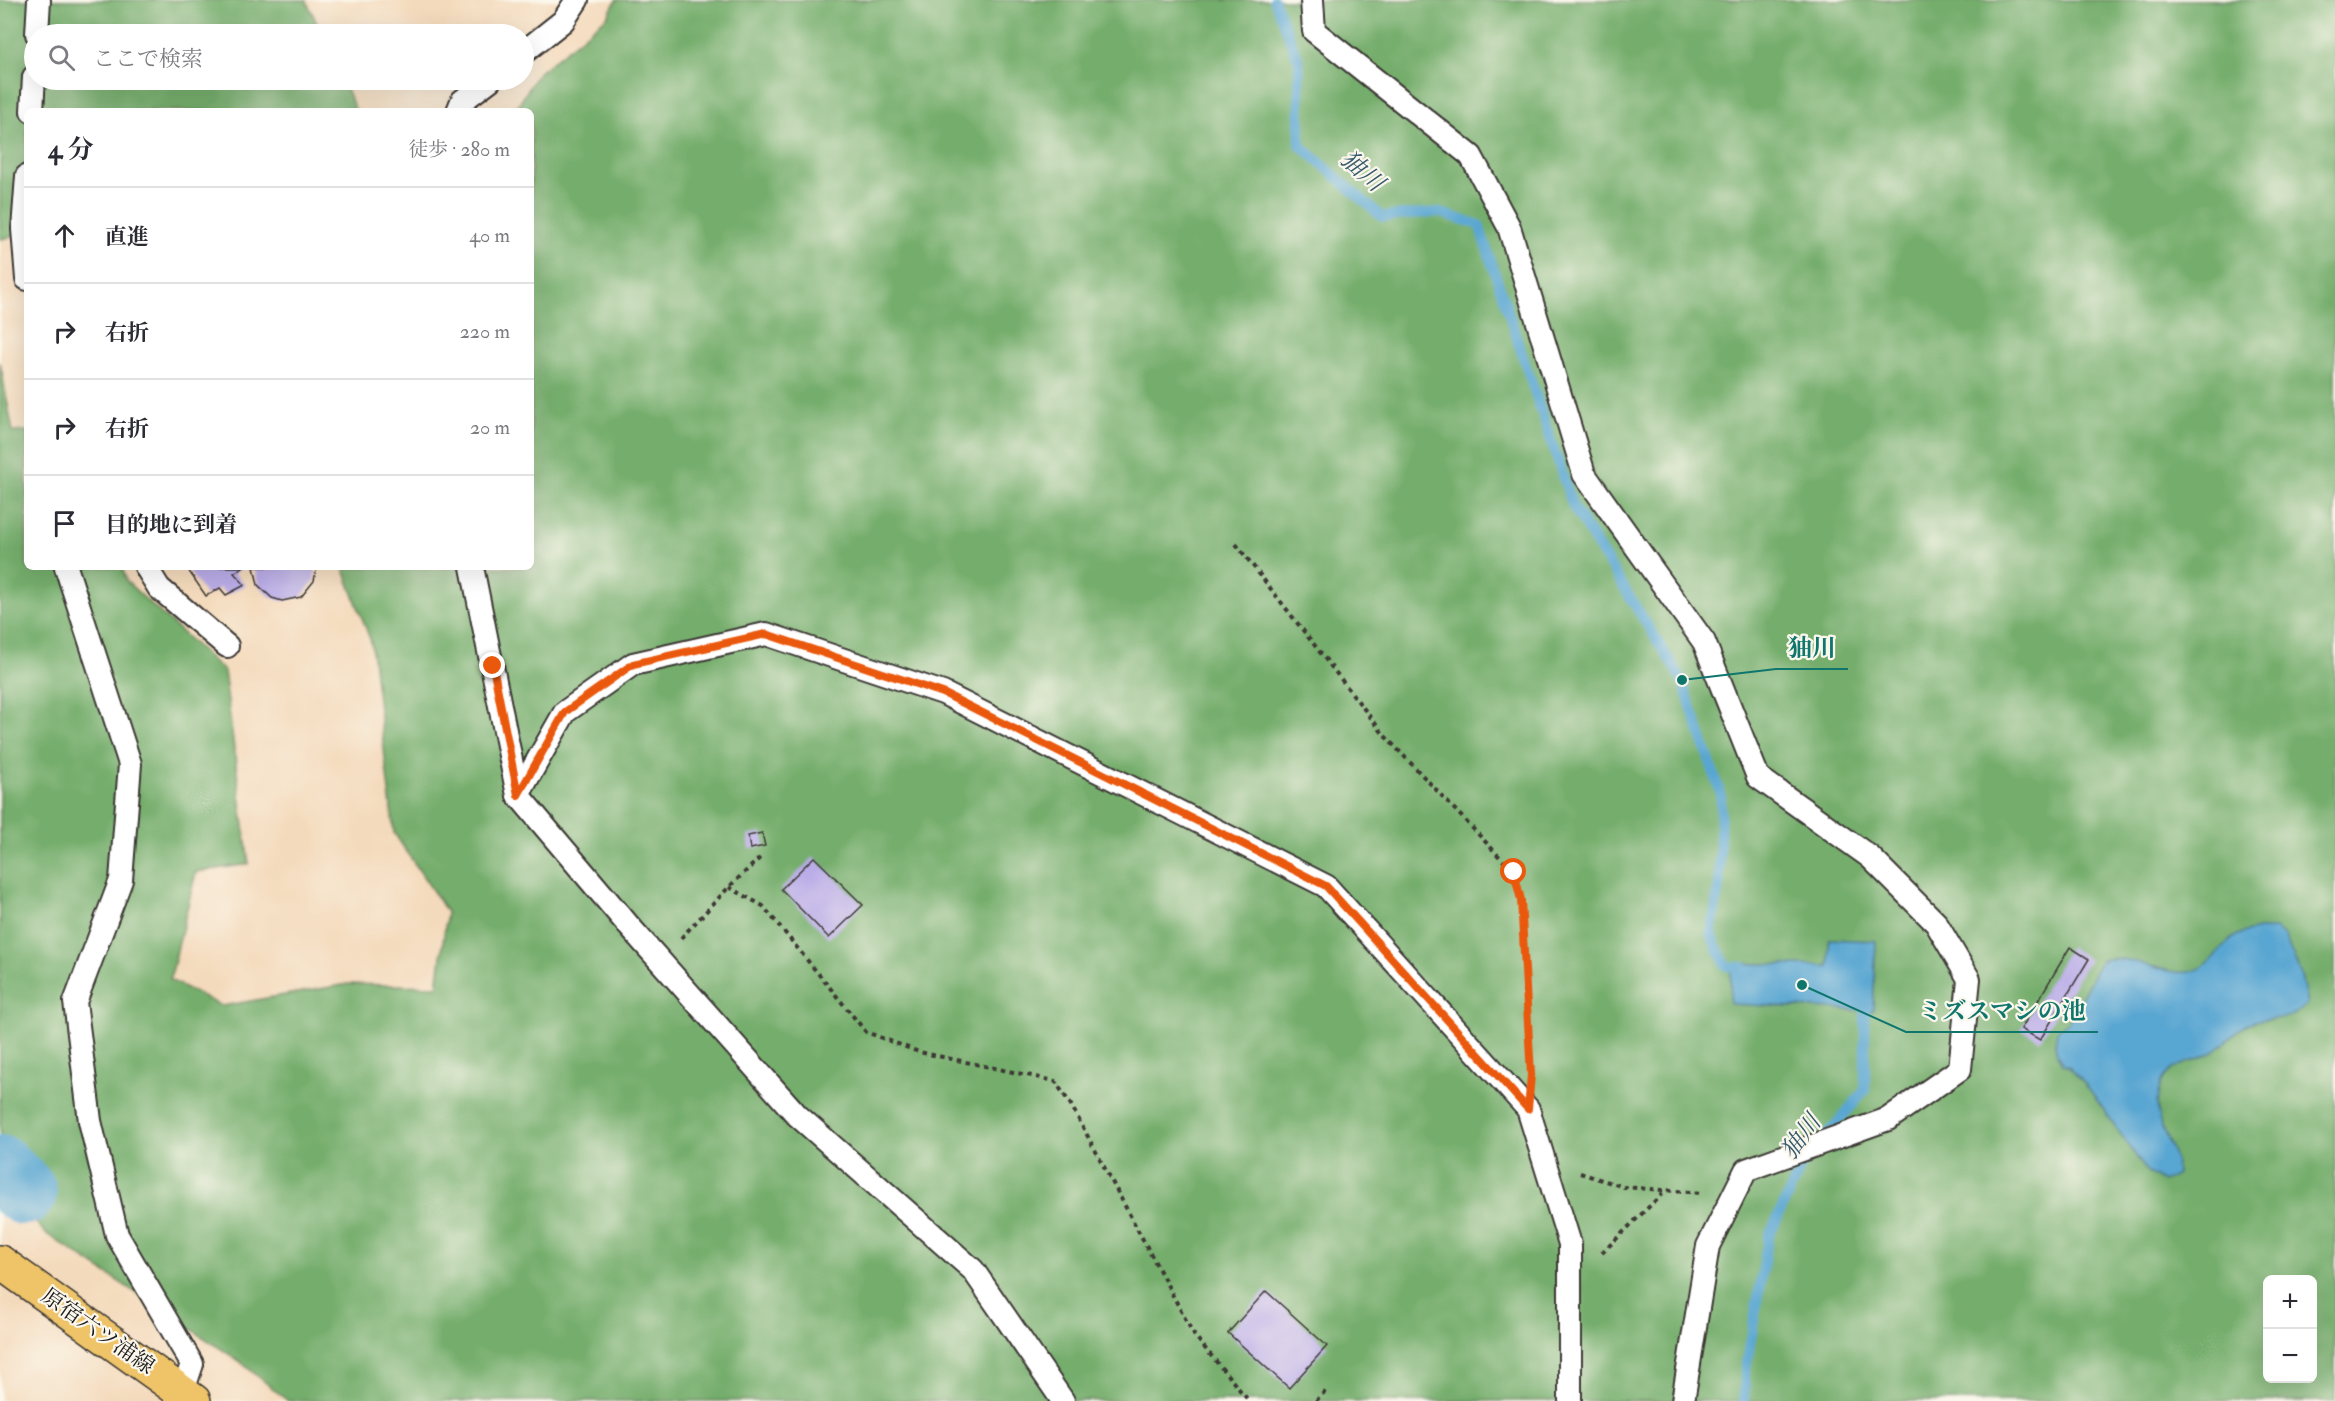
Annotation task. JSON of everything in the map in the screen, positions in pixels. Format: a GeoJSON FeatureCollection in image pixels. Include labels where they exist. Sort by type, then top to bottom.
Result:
{"type":"FeatureCollection","features":[{"type":"Feature","properties":{"kind":"main road","name":"原宿六ツ浦線"},"geometry":{"type":"LineString","coordinates":[[0,1262],[188,1396]]}},
{"type":"Feature","properties":{"kind":"lane"},"geometry":{"type":"LineString","coordinates":[[38,24],[39,0]]}},
{"type":"Feature","properties":{"kind":"lane"},"geometry":{"type":"LineString","coordinates":[[534,44],[563,21],[577,0]]}},
{"type":"Feature","properties":{"kind":"lane"},"geometry":{"type":"LineString","coordinates":[[1312,0],[1314,31],[1471,156],[1509,227],[1584,474],[1704,642],[1758,777],[1870,857],[1936,923],[1969,980],[1960,1069],[1888,1119],[1746,1170],[1708,1246],[1683,1401]]}},
{"type":"Feature","properties":{"kind":"lane"},"geometry":{"type":"LineString","coordinates":[[32,108],[33,90]]}},
{"type":"Feature","properties":{"kind":"lane"},"geometry":{"type":"LineString","coordinates":[[459,108],[462,101],[477,90]]}},
{"type":"Feature","properties":{"kind":"lane"},"geometry":{"type":"LineString","coordinates":[[24,216],[24,242]]}},
{"type":"Feature","properties":{"kind":"lane"},"geometry":{"type":"LineString","coordinates":[[67,570],[130,764],[122,880],[75,1002],[90,1121],[117,1235],[192,1364],[188,1396]]}},
{"type":"Feature","properties":{"kind":"lane"},"geometry":{"type":"LineString","coordinates":[[148,570],[159,588],[226,646]]}},
{"type":"Feature","properties":{"kind":"lane"},"geometry":{"type":"LineString","coordinates":[[472,570],[518,795],[660,961],[797,1115],[973,1270],[1062,1401]]}},
{"type":"Feature","properties":{"kind":"lane"},"geometry":{"type":"LineString","coordinates":[[518,795],[565,712],[633,664],[766,634],[943,693],[1326,886],[1528,1109],[1570,1244],[1570,1401]]}},
{"type":"Feature","properties":{"kind":"path"},"geometry":{"type":"LineString","coordinates":[[1236,544],[1385,736],[1514,872],[1522,912],[1531,1075],[1528,1109]]}},
{"type":"Feature","properties":{"kind":"path"},"geometry":{"type":"LineString","coordinates":[[660,961],[729,887],[761,857]]}},
{"type":"Feature","properties":{"kind":"path"},"geometry":{"type":"LineString","coordinates":[[729,887],[763,906],[866,1032],[919,1052],[1055,1081],[1071,1105],[1194,1335],[1249,1401]]}},
{"type":"Feature","properties":{"kind":"path"},"geometry":{"type":"LineString","coordinates":[[1545,1162],[1624,1187],[1734,1195]]}},
{"type":"Feature","properties":{"kind":"path"},"geometry":{"type":"LineString","coordinates":[[1570,1283],[1666,1191]]}},
{"type":"Feature","properties":{"kind":"path"},"geometry":{"type":"LineString","coordinates":[[1316,1401],[1327,1389]]}},
{"type":"Feature","properties":{"kind":"green space"},"geometry":{"type":"Polygon","coordinates":[[[0,0],[306,0],[317,24],[24,24],[24,90],[347,90],[355,108],[24,108],[24,235],[0,239],[0,0]]]}},
{"type":"Feature","properties":{"kind":"green space"},"geometry":{"type":"Polygon","coordinates":[[[616,0],[2335,0],[2335,1401],[288,1401],[238,1360],[45,1233],[0,1183],[0,362],[13,432],[24,431],[24,570],[123,570],[127,582],[224,671],[249,864],[196,872],[170,980],[222,1006],[348,984],[437,986],[447,912],[394,833],[371,642],[344,570],[534,570],[534,108],[517,108],[527,90],[534,90],[534,79],[537,74],[608,16],[616,0]]]}},
{"type":"Feature","properties":{"kind":"water"},"geometry":{"type":"Polygon","coordinates":[[[2258,929],[2275,929],[2285,937],[2301,975],[2307,1004],[2292,1015],[2260,1020],[2246,1025],[2212,1053],[2179,1066],[2165,1076],[2158,1095],[2157,1107],[2176,1164],[2177,1174],[2163,1182],[2147,1172],[2090,1090],[2069,1066],[2063,1064],[2057,1055],[2055,1045],[2057,1031],[2069,1021],[2101,961],[2121,959],[2167,970],[2188,972],[2202,967],[2236,936],[2258,929]]]}},
{"type":"Feature","properties":{"kind":"water"},"geometry":{"type":"Polygon","coordinates":[[[1829,939],[1876,941],[1873,1011],[1730,1004],[1731,963],[1829,966],[1829,939]]]}},
{"type":"Feature","properties":{"kind":"building"},"geometry":{"type":"Polygon","coordinates":[[[188,570],[238,570],[234,573],[245,585],[226,595],[220,588],[206,596],[188,570]]]}},
{"type":"Feature","properties":{"kind":"building"},"geometry":{"type":"Polygon","coordinates":[[[255,570],[316,570],[314,581],[301,597],[282,601],[272,598],[258,585],[255,570]]]}},
{"type":"Feature","properties":{"kind":"building"},"geometry":{"type":"Polygon","coordinates":[[[762,833],[765,846],[750,849],[748,836],[762,833]]]}},
{"type":"Feature","properties":{"kind":"building"},"geometry":{"type":"Polygon","coordinates":[[[814,857],[863,905],[829,938],[781,889],[814,857]]]}},
{"type":"Feature","properties":{"kind":"building"},"geometry":{"type":"Polygon","coordinates":[[[2070,947],[2089,959],[2040,1040],[2021,1029],[2070,947]]]}},
{"type":"Feature","properties":{"kind":"building"},"geometry":{"type":"Polygon","coordinates":[[[1266,1291],[1327,1346],[1289,1388],[1228,1333],[1266,1291]]]}},
{"type":"Feature","properties":{"kind":"waterway","name":"㹨川"},"geometry":{"type":"LineString","coordinates":[[1274,0],[1299,61],[1300,145],[1382,217],[1438,212],[1479,225],[1573,507],[1682,680],[1721,794],[1719,886],[1711,935],[1726,966],[1743,967]]}},
{"type":"Feature","properties":{"kind":"waterway","name":"㹨川"},"geometry":{"type":"LineString","coordinates":[[1825,1137],[1865,1090],[1865,999]]}},
{"type":"Feature","properties":{"kind":"waterway","name":"㹨川"},"geometry":{"type":"LineString","coordinates":[[1744,1401],[1745,1374],[1768,1238],[1803,1163],[1813,1151]]}},
{"type":"Feature","properties":{"kind":"waterway"},"geometry":{"type":"LineString","coordinates":[[0,1168],[24,1192]]}},
{"type":"Feature","properties":{"kind":"place","name":"㹨川"},"geometry":{"type":"Point","coordinates":[1682,680]}},
{"type":"Feature","properties":{"kind":"place","name":"ミズスマシの池"},"geometry":{"type":"Point","coordinates":[1802,985]}},
{"type":"Feature","properties":{"kind":"route"},"geometry":{"type":"LineString","coordinates":[[493,666],[518,795],[565,712],[633,664],[766,634],[943,693],[1326,886],[1528,1109],[1531,1075],[1521,900],[1514,872]]}}]}
